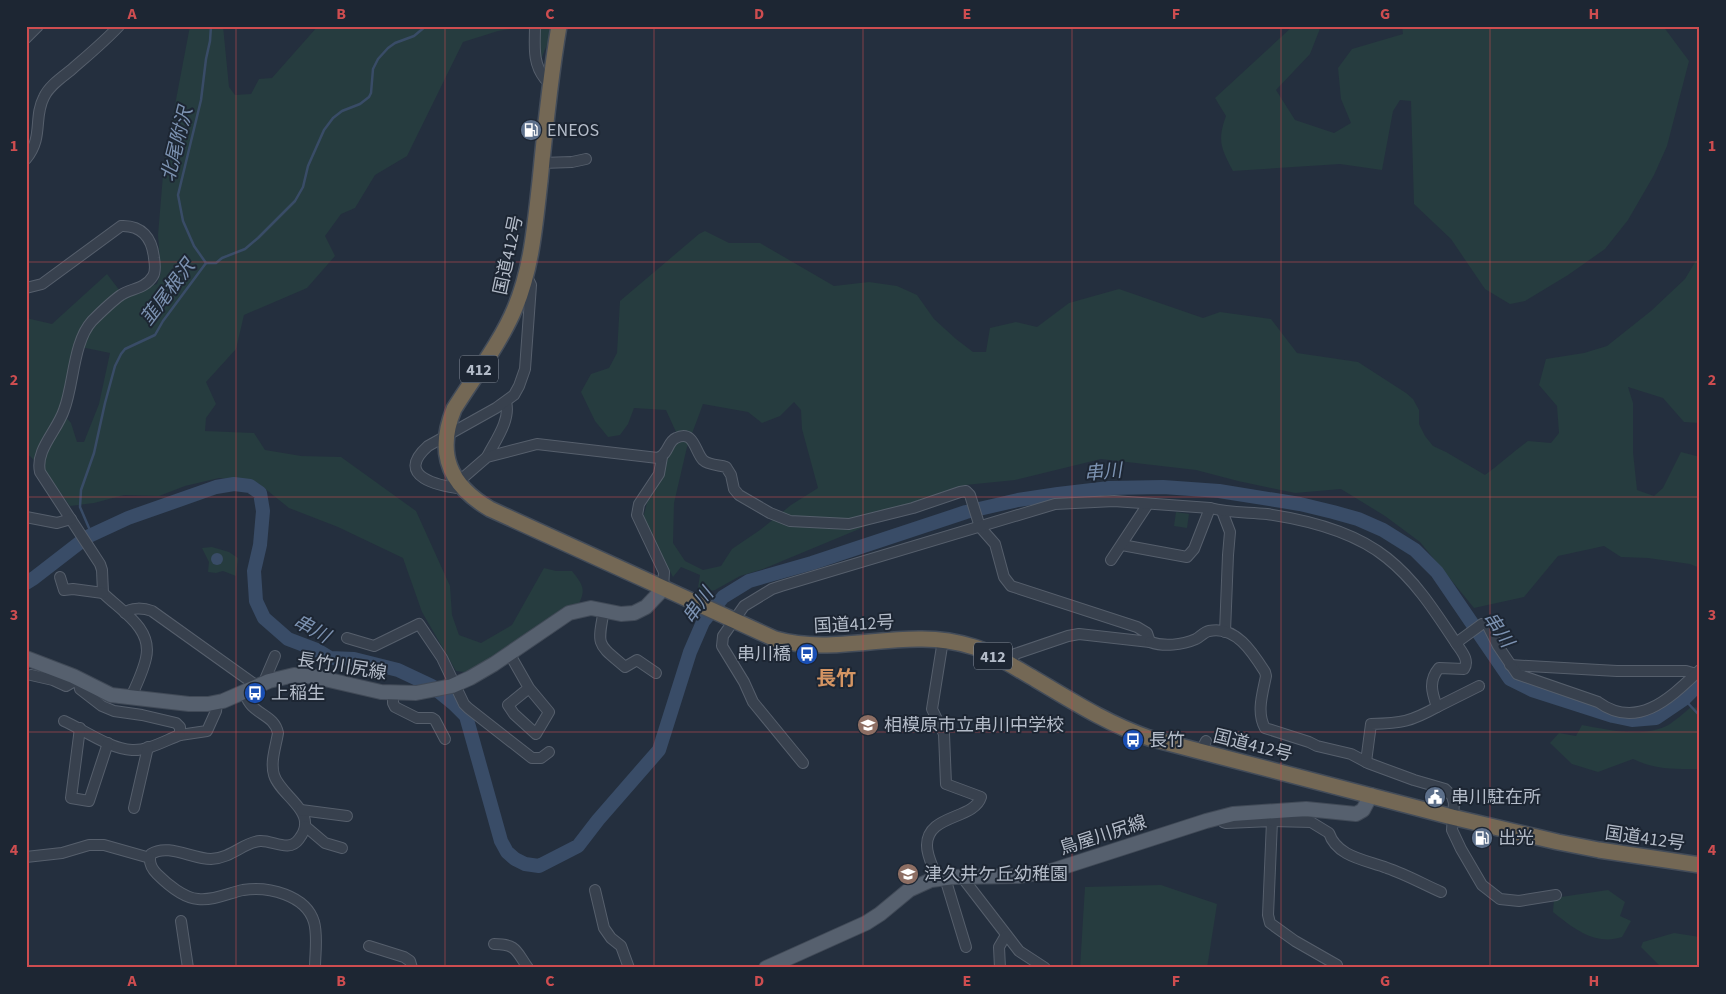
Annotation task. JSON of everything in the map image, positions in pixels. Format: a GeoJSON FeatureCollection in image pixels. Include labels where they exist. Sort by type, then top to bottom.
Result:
{"type":"FeatureCollection","features":[{"type":"Feature","properties":{"kind":"highway","name":"国道412号"},"geometry":{"type":"LineString","coordinates":[[460,486],[450,471],[446,436],[448,424],[454,409],[507,325],[526,275],[533,240],[550,80],[558,26]]}},
{"type":"Feature","properties":{"kind":"highway","name":"412"},"geometry":{"type":"LineString","coordinates":[[460,486],[474,500],[490,508],[730,618]]}},
{"type":"Feature","properties":{"kind":"highway","name":"国道412号"},"geometry":{"type":"LineString","coordinates":[[730,618],[775,639],[806,645],[842,645],[922,639],[943,640],[976,648],[1010,665],[1086,710],[1120,727],[1149,738],[1204,746],[1452,817],[1599,850],[1700,865]]}},
{"type":"Feature","properties":{"kind":"main road","name":"長竹川尻線"},"geometry":{"type":"LineString","coordinates":[[26,658],[78,678],[105,693],[130,698],[190,704],[217,702],[284,676],[299,675],[316,677],[371,690],[397,693],[427,692],[454,685],[480,672],[569,613],[589,608],[621,614],[636,612],[646,607],[663,588]]}},
{"type":"Feature","properties":{"kind":"main road","name":"鳥屋川尻線"},"geometry":{"type":"LineString","coordinates":[[766,968],[866,923],[909,890],[941,878],[1018,876],[1051,871],[1220,817],[1246,813],[1306,809],[1356,814],[1364,809],[1371,795]]}},
{"type":"Feature","properties":{"kind":"street"},"geometry":{"type":"LineString","coordinates":[[26,38],[38,26]]}},
{"type":"Feature","properties":{"kind":"street"},"geometry":{"type":"LineString","coordinates":[[26,159],[36,144],[44,97],[53,86],[119,26]]}},
{"type":"Feature","properties":{"kind":"street"},"geometry":{"type":"LineString","coordinates":[[535,26],[536,63],[545,79],[550,80]]}},
{"type":"Feature","properties":{"kind":"street"},"geometry":{"type":"LineString","coordinates":[[542,163],[572,162],[586,159]]}},
{"type":"Feature","properties":{"kind":"street"},"geometry":{"type":"LineString","coordinates":[[26,288],[42,284],[121,226],[134,226],[146,234],[151,241],[155,267],[152,277],[146,285],[120,296],[91,322],[85,331],[60,422],[41,455],[39,467],[40,472],[102,570],[103,593]]}},
{"type":"Feature","properties":{"kind":"street"},"geometry":{"type":"LineString","coordinates":[[506,402],[508,411],[504,424],[487,457],[460,486],[440,486],[425,480],[418,473],[416,465],[422,451],[506,402],[514,395],[519,386],[525,369],[531,284],[526,275]]}},
{"type":"Feature","properties":{"kind":"street"},"geometry":{"type":"LineString","coordinates":[[663,588],[664,572],[637,514],[639,504],[659,474],[662,457],[670,443],[678,437],[687,437],[692,439],[704,461],[726,467],[731,475],[734,489],[739,496],[770,513],[790,521],[849,524],[913,508],[966,491],[970,495],[980,525],[995,544],[1004,577],[1011,586],[1137,628],[1147,633],[1150,642]]}},
{"type":"Feature","properties":{"kind":"street"},"geometry":{"type":"LineString","coordinates":[[487,457],[537,444],[662,457]]}},
{"type":"Feature","properties":{"kind":"street"},"geometry":{"type":"LineString","coordinates":[[803,763],[753,702],[744,682],[722,646],[723,636],[730,618],[744,606],[772,589],[1055,504],[1114,500],[1266,514],[1308,522],[1332,529],[1369,546],[1386,557],[1399,569],[1430,604],[1458,642],[1467,661],[1464,669],[1438,668],[1432,676],[1431,692],[1437,707]]}},
{"type":"Feature","properties":{"kind":"street"},"geometry":{"type":"LineString","coordinates":[[1112,560],[1148,504]]}},
{"type":"Feature","properties":{"kind":"street"},"geometry":{"type":"LineString","coordinates":[[1122,545],[1187,557],[1194,549],[1210,508]]}},
{"type":"Feature","properties":{"kind":"street"},"geometry":{"type":"LineString","coordinates":[[1222,511],[1230,532],[1225,632]]}},
{"type":"Feature","properties":{"kind":"street"},"geometry":{"type":"LineString","coordinates":[[26,517],[57,523],[71,519]]}},
{"type":"Feature","properties":{"kind":"street"},"geometry":{"type":"LineString","coordinates":[[60,577],[64,590],[73,588],[103,593],[139,627],[147,645],[146,659],[130,698]]}},
{"type":"Feature","properties":{"kind":"street"},"geometry":{"type":"LineString","coordinates":[[125,613],[128,610],[142,609],[152,611],[261,684],[276,656]]}},
{"type":"Feature","properties":{"kind":"street"},"geometry":{"type":"LineString","coordinates":[[604,610],[600,634],[603,649],[625,667],[637,660],[656,673]]}},
{"type":"Feature","properties":{"kind":"street"},"geometry":{"type":"LineString","coordinates":[[347,638],[374,646],[419,624],[442,658],[454,685],[468,708],[532,758],[541,758],[549,752]]}},
{"type":"Feature","properties":{"kind":"street"},"geometry":{"type":"LineString","coordinates":[[1458,642],[1482,624],[1486,624],[1517,674],[1598,702],[1608,709],[1626,713],[1640,712],[1669,699],[1698,672]]}},
{"type":"Feature","properties":{"kind":"street"},"geometry":{"type":"LineString","coordinates":[[1010,665],[1015,654],[1079,634],[1158,644],[1178,644],[1198,638],[1209,631],[1225,632],[1237,636],[1265,672],[1261,706],[1262,721],[1265,728],[1317,746],[1351,754],[1366,762],[1414,780],[1446,789],[1452,796],[1454,803],[1452,830],[1482,885],[1500,899],[1519,901],[1556,895]]}},
{"type":"Feature","properties":{"kind":"street"},"geometry":{"type":"LineString","coordinates":[[943,640],[932,709],[944,734],[946,784],[981,796],[977,804],[972,808],[939,823],[930,833],[927,852],[941,878],[966,947]]}},
{"type":"Feature","properties":{"kind":"street"},"geometry":{"type":"LineString","coordinates":[[509,654],[529,688]]}},
{"type":"Feature","properties":{"kind":"street"},"geometry":{"type":"LineString","coordinates":[[1510,665],[1617,671],[1698,672]]}},
{"type":"Feature","properties":{"kind":"street"},"geometry":{"type":"LineString","coordinates":[[31,674],[66,686],[69,686],[78,678]]}},
{"type":"Feature","properties":{"kind":"street"},"geometry":{"type":"LineString","coordinates":[[78,678],[80,689],[102,706],[114,711],[176,723],[180,727],[180,735]]}},
{"type":"Feature","properties":{"kind":"street"},"geometry":{"type":"LineString","coordinates":[[1366,762],[1371,724],[1401,723],[1413,720],[1480,686]]}},
{"type":"Feature","properties":{"kind":"street"},"geometry":{"type":"LineString","coordinates":[[244,692],[250,704],[270,719],[277,728],[273,773],[280,786],[301,810],[303,815],[305,826],[297,843],[288,846],[260,841],[254,842],[228,856],[209,859],[161,850],[151,854],[150,858],[153,869],[165,882],[195,899],[202,900],[245,890],[263,889],[278,892],[300,902],[309,912],[314,925],[315,968]]}},
{"type":"Feature","properties":{"kind":"street"},"geometry":{"type":"LineString","coordinates":[[397,693],[393,703],[395,707],[413,716],[432,718],[445,739]]}},
{"type":"Feature","properties":{"kind":"street"},"geometry":{"type":"LineString","coordinates":[[64,721],[118,748],[133,750],[148,747],[180,735],[207,731],[216,711],[217,702]]}},
{"type":"Feature","properties":{"kind":"street"},"geometry":{"type":"LineString","coordinates":[[80,728],[71,798],[89,801],[108,743]]}},
{"type":"Feature","properties":{"kind":"street"},"geometry":{"type":"LineString","coordinates":[[134,808],[148,747]]}},
{"type":"Feature","properties":{"kind":"street"},"geometry":{"type":"LineString","coordinates":[[301,810],[347,816]]}},
{"type":"Feature","properties":{"kind":"street"},"geometry":{"type":"LineString","coordinates":[[1220,817],[1226,823],[1311,822],[1329,833],[1331,840],[1337,848],[1362,861],[1387,868],[1441,892]]}},
{"type":"Feature","properties":{"kind":"street"},"geometry":{"type":"LineString","coordinates":[[1272,821],[1268,915],[1270,923],[1295,941],[1337,965]]}},
{"type":"Feature","properties":{"kind":"street"},"geometry":{"type":"LineString","coordinates":[[305,826],[325,843],[342,848]]}},
{"type":"Feature","properties":{"kind":"street"},"geometry":{"type":"LineString","coordinates":[[26,857],[62,853],[89,845],[104,845],[150,858]]}},
{"type":"Feature","properties":{"kind":"street"},"geometry":{"type":"LineString","coordinates":[[962,877],[1019,951],[1045,968]]}},
{"type":"Feature","properties":{"kind":"street"},"geometry":{"type":"LineString","coordinates":[[595,890],[604,928],[611,938],[621,946],[629,968]]}},
{"type":"Feature","properties":{"kind":"street"},"geometry":{"type":"LineString","coordinates":[[181,921],[188,968]]}},
{"type":"Feature","properties":{"kind":"street"},"geometry":{"type":"LineString","coordinates":[[1000,968],[999,947],[1006,935]]}},
{"type":"Feature","properties":{"kind":"street"},"geometry":{"type":"LineString","coordinates":[[494,944],[505,944],[514,947],[522,956],[528,968]]}},
{"type":"Feature","properties":{"kind":"street"},"geometry":{"type":"LineString","coordinates":[[369,946],[404,957],[410,961],[412,968]]}},
{"type":"Feature","properties":{"kind":"green space"},"geometry":{"type":"Polygon","coordinates":[[[190,26],[223,26],[229,87],[235,95],[251,94],[259,79],[272,78],[318,26],[528,26],[498,31],[463,42],[407,156],[375,175],[355,208],[341,214],[325,236],[335,256],[307,288],[244,315],[236,349],[206,382],[216,404],[206,418],[205,431],[254,433],[265,450],[301,456],[341,457],[416,511],[450,586],[452,615],[459,635],[481,643],[512,625],[544,568],[556,571],[572,571],[576,576],[582,585],[583,593],[576,609],[472,673],[456,671],[422,612],[403,558],[338,527],[289,508],[258,483],[219,478],[185,486],[159,496],[124,495],[94,503],[70,506],[49,476],[30,456],[26,455],[26,318],[52,324],[107,274],[123,295],[157,284],[161,272],[158,235],[164,163],[190,26]],[[76,346],[60,410],[71,423],[77,442],[84,442],[99,404],[110,353],[76,346]]]}},
{"type":"Feature","properties":{"kind":"green space"},"geometry":{"type":"Polygon","coordinates":[[[529,26],[570,26],[553,30],[542,57],[532,60],[529,26]]]}},
{"type":"Feature","properties":{"kind":"green space"},"geometry":{"type":"Polygon","coordinates":[[[1293,26],[1321,26],[1310,54],[1276,90],[1295,120],[1334,133],[1351,123],[1341,99],[1338,68],[1352,49],[1403,34],[1402,26],[1663,26],[1689,61],[1667,146],[1654,175],[1628,220],[1605,249],[1568,275],[1525,301],[1510,304],[1485,289],[1451,239],[1414,204],[1411,101],[1400,100],[1393,111],[1382,170],[1340,164],[1233,171],[1223,150],[1221,138],[1226,116],[1215,98],[1293,26]]]}},
{"type":"Feature","properties":{"kind":"green space"},"geometry":{"type":"Polygon","coordinates":[[[705,231],[729,243],[760,243],[834,286],[869,282],[897,286],[917,295],[934,319],[973,352],[986,352],[990,328],[1016,322],[1037,327],[1069,303],[1119,289],[1203,318],[1220,312],[1271,319],[1297,353],[1358,362],[1406,393],[1413,399],[1419,410],[1419,424],[1433,446],[1485,475],[1528,441],[1551,443],[1559,433],[1557,406],[1539,385],[1546,359],[1584,353],[1607,346],[1651,311],[1685,279],[1700,254],[1700,423],[1684,422],[1663,398],[1628,387],[1633,403],[1633,452],[1637,490],[1654,496],[1663,488],[1681,452],[1700,457],[1700,568],[1690,564],[1648,558],[1621,557],[1604,546],[1558,556],[1524,597],[1474,608],[1420,542],[1385,516],[1341,489],[1295,493],[1196,470],[1101,459],[1015,480],[965,485],[763,569],[740,576],[715,590],[697,594],[700,575],[681,567],[673,577],[643,518],[648,499],[676,432],[666,410],[634,408],[628,424],[620,435],[608,437],[595,421],[581,392],[591,374],[609,368],[617,353],[620,301],[705,231]],[[794,402],[780,416],[762,423],[748,412],[703,404],[687,447],[674,503],[673,543],[685,561],[703,570],[721,566],[732,549],[760,530],[791,505],[818,488],[802,429],[801,410],[794,402]]]}},
{"type":"Feature","properties":{"kind":"green space"},"geometry":{"type":"Polygon","coordinates":[[[1176,512],[1189,514],[1187,528],[1174,526],[1176,512]]]}},
{"type":"Feature","properties":{"kind":"green space"},"geometry":{"type":"Polygon","coordinates":[[[212,547],[229,552],[238,558],[236,576],[223,571],[216,573],[208,572],[209,562],[202,548],[212,547]]]}},
{"type":"Feature","properties":{"kind":"green space"},"geometry":{"type":"Polygon","coordinates":[[[1691,707],[1700,708],[1700,769],[1657,767],[1633,759],[1598,772],[1572,764],[1550,743],[1559,733],[1576,736],[1582,725],[1627,732],[1660,729],[1670,724],[1691,707]]]}},
{"type":"Feature","properties":{"kind":"green space"},"geometry":{"type":"Polygon","coordinates":[[[1161,885],[1217,904],[1207,968],[1080,968],[1085,887],[1161,885]]]}},
{"type":"Feature","properties":{"kind":"green space"},"geometry":{"type":"Polygon","coordinates":[[[1608,890],[1625,902],[1620,916],[1631,921],[1622,937],[1603,939],[1585,934],[1553,912],[1554,898],[1608,890]]]}},
{"type":"Feature","properties":{"kind":"green space"},"geometry":{"type":"Polygon","coordinates":[[[1674,933],[1700,937],[1700,966],[1696,968],[1662,968],[1641,947],[1643,942],[1674,933]]]}},
{"type":"Feature","properties":{"kind":"water"},"geometry":{"type":"Polygon","coordinates":[[[217,553],[223,559],[217,565],[211,559],[217,553]]]}},
{"type":"Feature","properties":{"kind":"waterway","name":"北尾附沢"},"geometry":{"type":"LineString","coordinates":[[206,263],[194,246],[183,221],[178,195],[201,100],[211,26]]}},
{"type":"Feature","properties":{"kind":"waterway","name":"韮尾根沢"},"geometry":{"type":"LineString","coordinates":[[206,263],[216,263],[222,258],[245,249],[295,201],[303,187],[308,166],[324,130],[333,118],[342,111],[360,104],[369,97],[373,69],[378,59],[388,48],[395,43],[414,36],[426,26]]}},
{"type":"Feature","properties":{"kind":"waterway","name":"韮尾根沢"},"geometry":{"type":"LineString","coordinates":[[92,535],[80,507],[81,490],[94,453],[115,366],[125,349],[155,335],[163,321],[206,263]]}},
{"type":"Feature","properties":{"kind":"waterway","name":"串川"},"geometry":{"type":"LineString","coordinates":[[26,583],[87,537],[128,518],[216,487],[234,484],[250,486],[260,493],[263,511],[260,545],[254,571],[256,601],[264,618],[288,639],[317,650],[330,658],[354,659],[398,670],[432,686],[454,704],[466,716],[501,841],[507,852],[515,859],[525,864],[539,866],[578,846],[659,750],[690,652],[703,622],[723,597],[749,581],[812,563],[966,512],[1018,500],[1109,488],[1163,487],[1219,491],[1300,504],[1333,512],[1358,519],[1383,530],[1415,550],[1437,572],[1510,679],[1532,690],[1613,716],[1632,720],[1656,718],[1684,699],[1700,683]]}},
{"type":"Feature","properties":{"kind":"waterway"},"geometry":{"type":"LineString","coordinates":[[1684,699],[1700,716]]}},
{"type":"Feature","properties":{"kind":"place","name":"ENEOS"},"geometry":{"type":"Point","coordinates":[531,130]}},
{"type":"Feature","properties":{"kind":"place","name":"串川橋"},"geometry":{"type":"Point","coordinates":[807,654]}},
{"type":"Feature","properties":{"kind":"place","name":"上稲生"},"geometry":{"type":"Point","coordinates":[255,693]}},
{"type":"Feature","properties":{"kind":"place","name":"相模原市立串川中学校"},"geometry":{"type":"Point","coordinates":[868,725]}},
{"type":"Feature","properties":{"kind":"place","name":"長竹"},"geometry":{"type":"Point","coordinates":[1133,740]}},
{"type":"Feature","properties":{"kind":"place","name":"串川駐在所"},"geometry":{"type":"Point","coordinates":[1435,797]}},
{"type":"Feature","properties":{"kind":"place","name":"出光"},"geometry":{"type":"Point","coordinates":[1482,838]}},
{"type":"Feature","properties":{"kind":"place","name":"津久井ケ丘幼稚園"},"geometry":{"type":"Point","coordinates":[908,874]}},
{"type":"Feature","properties":{"kind":"district","name":"長竹"},"geometry":{"type":"Point","coordinates":[836,678]}}]}
